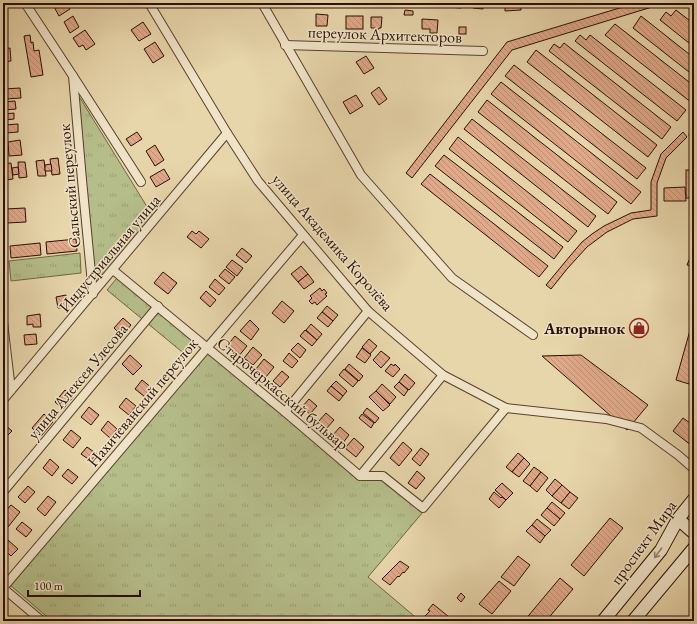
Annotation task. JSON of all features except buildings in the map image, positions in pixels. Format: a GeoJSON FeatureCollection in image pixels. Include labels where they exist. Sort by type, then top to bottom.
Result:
{"type":"FeatureCollection","features":[{"type":"Feature","properties":{"kind":"street","name":"Сальский переулок"},"geometry":{"type":"LineString","coordinates":[[25,3],[141,182]]}},
{"type":"Feature","properties":{"kind":"street","name":"улица Академика Королёва"},"geometry":{"type":"LineString","coordinates":[[149,3],[227,133],[258,181],[368,311],[443,375],[506,408],[606,419],[641,428],[678,455],[694,469]]}},
{"type":"Feature","properties":{"kind":"street"},"geometry":{"type":"LineString","coordinates":[[262,3],[361,175],[452,278],[533,335]]}},
{"type":"Feature","properties":{"kind":"street","name":"переулок Архитекторов"},"geometry":{"type":"LineString","coordinates":[[286,45],[483,51]]}},
{"type":"Feature","properties":{"kind":"street","name":"Сальский переулок"},"geometry":{"type":"LineString","coordinates":[[73,76],[93,294]]}},
{"type":"Feature","properties":{"kind":"street","name":"Индустриальная улица"},"geometry":{"type":"LineString","coordinates":[[3,400],[227,133]]}},
{"type":"Feature","properties":{"kind":"street","name":"Нахичеванский переулок"},"geometry":{"type":"LineString","coordinates":[[3,588],[303,235]]}},
{"type":"Feature","properties":{"kind":"street","name":"Старочеркасский бульвар"},"geometry":{"type":"LineString","coordinates":[[113,270],[360,476]]}},
{"type":"Feature","properties":{"kind":"street","name":"улица Алексея Улесова"},"geometry":{"type":"LineString","coordinates":[[3,492],[158,306]]}},
{"type":"Feature","properties":{"kind":"street"},"geometry":{"type":"LineString","coordinates":[[285,412],[368,311]]}},
{"type":"Feature","properties":{"kind":"street"},"geometry":{"type":"LineString","coordinates":[[3,322],[11,390]]}},
{"type":"Feature","properties":{"kind":"street"},"geometry":{"type":"LineString","coordinates":[[360,476],[443,375]]}},
{"type":"Feature","properties":{"kind":"street"},"geometry":{"type":"LineString","coordinates":[[360,476],[383,476],[423,508],[506,408]]}},
{"type":"Feature","properties":{"kind":"street","name":"проспект Мира"},"geometry":{"type":"LineString","coordinates":[[603,621],[661,550],[678,519],[694,499]]}},
{"type":"Feature","properties":{"kind":"street"},"geometry":{"type":"LineString","coordinates":[[678,519],[694,533]]}},
{"type":"Feature","properties":{"kind":"street"},"geometry":{"type":"LineString","coordinates":[[633,621],[694,548]]}},
{"type":"Feature","properties":{"kind":"street"},"geometry":{"type":"LineString","coordinates":[[3,588],[42,621]]}},
{"type":"Feature","properties":{"kind":"green space"},"geometry":{"type":"Polygon","coordinates":[[[76,97],[80,98],[154,218],[97,285],[95,283],[76,97]]]}},
{"type":"Feature","properties":{"kind":"green space"},"geometry":{"type":"Polygon","coordinates":[[[80,253],[81,273],[11,281],[9,261],[80,253]]]}},
{"type":"Feature","properties":{"kind":"green space"},"geometry":{"type":"Polygon","coordinates":[[[117,278],[198,344],[187,356],[107,290],[117,278]]]}},
{"type":"Feature","properties":{"kind":"green space"},"geometry":{"type":"Polygon","coordinates":[[[207,351],[360,480],[382,480],[423,512],[368,577],[420,621],[52,621],[10,585],[207,351]]]}},
{"type":"Feature","properties":{"kind":"place","name":"Авторынок"},"geometry":{"type":"Point","coordinates":[639,328]}}]}
